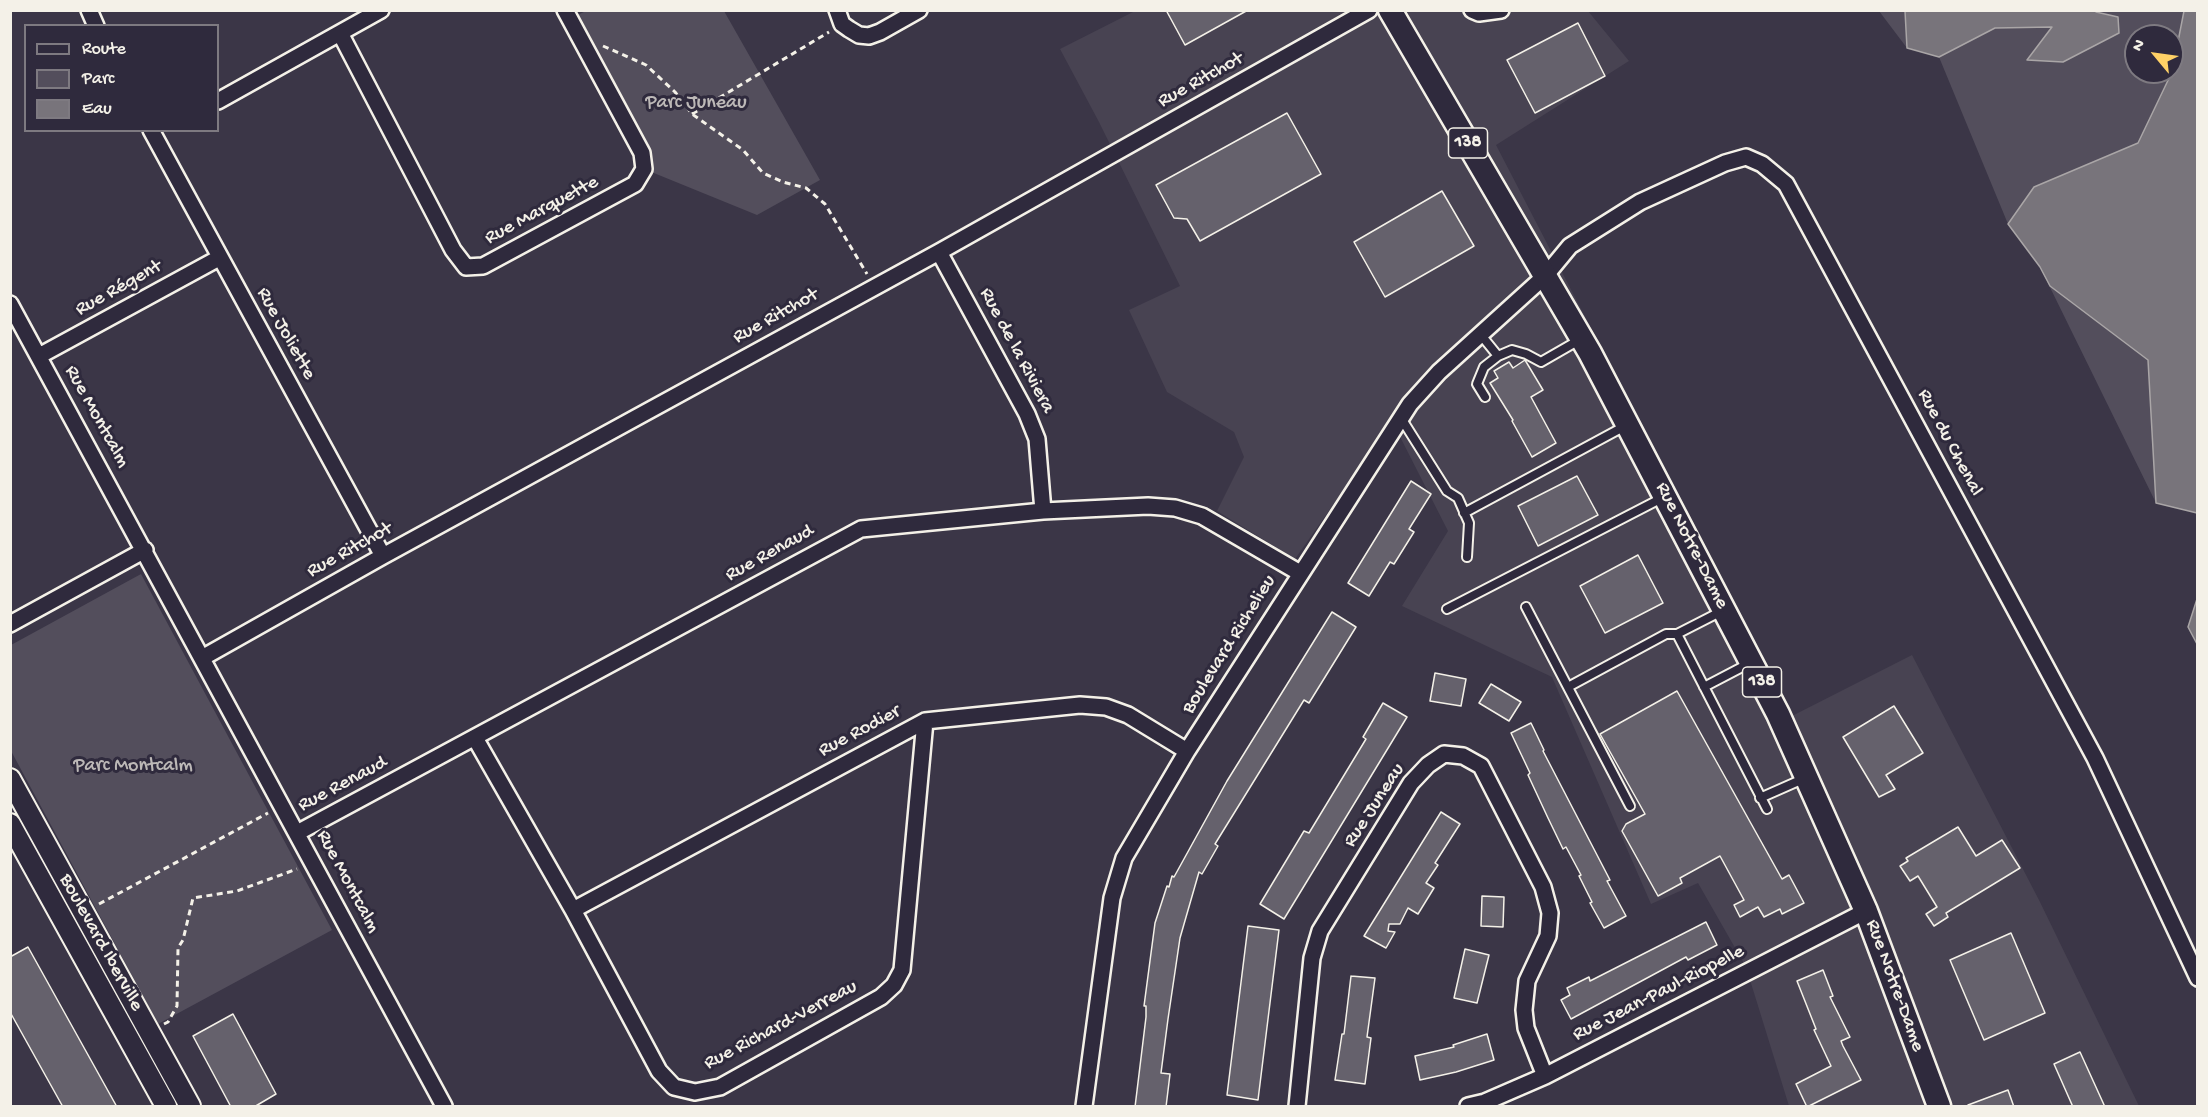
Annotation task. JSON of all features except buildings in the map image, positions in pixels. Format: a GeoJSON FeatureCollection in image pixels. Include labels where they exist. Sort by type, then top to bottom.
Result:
{"type":"FeatureCollection","features":[{"type":"Feature","properties":{"kind":"main road","name":"Rue Notre-Dame"},"geometry":{"type":"LineString","coordinates":[[1390,10],[1582,338],[1778,714],[1866,911],[1939,1107]]}},
{"type":"Feature","properties":{"kind":"street"},"geometry":{"type":"LineString","coordinates":[[89,10],[95,24]]}},
{"type":"Feature","properties":{"kind":"street"},"geometry":{"type":"LineString","coordinates":[[219,100],[381,10]]}},
{"type":"Feature","properties":{"kind":"street","name":"Rue Marquette"},"geometry":{"type":"LineString","coordinates":[[340,33],[453,250],[466,267],[483,266],[635,184],[644,169],[642,153],[565,10]]}},
{"type":"Feature","properties":{"kind":"street"},"geometry":{"type":"LineString","coordinates":[[840,17],[859,35],[869,36],[919,10]]}},
{"type":"Feature","properties":{"kind":"street","name":"Rue Ritchot"},"geometry":{"type":"LineString","coordinates":[[202,658],[383,556],[939,252],[1369,10]]}},
{"type":"Feature","properties":{"kind":"street"},"geometry":{"type":"LineString","coordinates":[[1472,10],[1479,13],[1501,10]]}},
{"type":"Feature","properties":{"kind":"street","name":"Rue Joliette"},"geometry":{"type":"LineString","coordinates":[[157,132],[219,258],[383,556]]}},
{"type":"Feature","properties":{"kind":"street","name":"Rue du Chenal"},"geometry":{"type":"LineString","coordinates":[[1546,274],[1570,246],[1640,202],[1725,163],[1746,157],[1762,164],[1786,184],[2095,758],[2198,978]]}},
{"type":"Feature","properties":{"kind":"street","name":"Rue de la Riviera"},"geometry":{"type":"LineString","coordinates":[[939,252],[1028,414],[1037,439],[1043,511]]}},
{"type":"Feature","properties":{"kind":"street","name":"Rue Régent"},"geometry":{"type":"LineString","coordinates":[[39,356],[219,258]]}},
{"type":"Feature","properties":{"kind":"street","name":"Boulevard Richelieu"},"geometry":{"type":"LineString","coordinates":[[1084,1107],[1112,898],[1124,858],[1187,751],[1410,404],[1439,372],[1546,274]]}},
{"type":"Feature","properties":{"kind":"street","name":"Rue Montcalm"},"geometry":{"type":"LineString","coordinates":[[10,304],[444,1107]]}},
{"type":"Feature","properties":{"kind":"street","name":"Rue Renaud"},"geometry":{"type":"LineString","coordinates":[[297,833],[861,529],[1043,511],[1148,506],[1175,508],[1202,516],[1300,573]]}},
{"type":"Feature","properties":{"kind":"street"},"geometry":{"type":"LineString","coordinates":[[10,624],[145,550]]}},
{"type":"Feature","properties":{"kind":"street","name":"Rue Rodier"},"geometry":{"type":"LineString","coordinates":[[573,910],[925,721],[1080,705],[1106,707],[1128,715],[1187,751]]}},
{"type":"Feature","properties":{"kind":"street","name":"Rue Richard-Verreau"},"geometry":{"type":"LineString","coordinates":[[476,738],[573,910],[658,1071],[674,1087],[695,1092],[720,1087],[881,997],[894,985],[902,970],[925,721]]}},
{"type":"Feature","properties":{"kind":"street","name":"Rue Juneau"},"geometry":{"type":"LineString","coordinates":[[1297,1107],[1312,958],[1320,932],[1411,783],[1428,765],[1444,754],[1463,756],[1481,766],[1543,887],[1550,913],[1548,936],[1527,981],[1524,1010],[1526,1028],[1545,1076]]}},
{"type":"Feature","properties":{"kind":"street","name":"Boulevard Iberville"},"geometry":{"type":"LineString","coordinates":[[10,779],[190,1107]]}},
{"type":"Feature","properties":{"kind":"street","name":"Boulevard Iberville"},"geometry":{"type":"LineString","coordinates":[[10,824],[166,1107]]}},
{"type":"Feature","properties":{"kind":"street","name":"Rue Jean-Paul-Riopelle"},"geometry":{"type":"LineString","coordinates":[[1468,1107],[1545,1076],[1866,911]]}},
{"type":"Feature","properties":{"kind":"lane"},"geometry":{"type":"LineString","coordinates":[[1481,335],[1498,356]]}},
{"type":"Feature","properties":{"kind":"lane"},"geometry":{"type":"LineString","coordinates":[[1485,397],[1478,384],[1484,367],[1498,356],[1512,350],[1541,362],[1582,338]]}},
{"type":"Feature","properties":{"kind":"lane"},"geometry":{"type":"LineString","coordinates":[[1401,418],[1447,490],[1458,498],[1468,523],[1467,557]]}},
{"type":"Feature","properties":{"kind":"lane"},"geometry":{"type":"LineString","coordinates":[[1464,513],[1628,425]]}},
{"type":"Feature","properties":{"kind":"lane"},"geometry":{"type":"LineString","coordinates":[[1447,609],[1665,496]]}},
{"type":"Feature","properties":{"kind":"lane"},"geometry":{"type":"LineString","coordinates":[[1526,607],[1630,806]]}},
{"type":"Feature","properties":{"kind":"lane"},"geometry":{"type":"LineString","coordinates":[[1568,687],[1666,634],[1677,634],[1724,610]]}},
{"type":"Feature","properties":{"kind":"lane"},"geometry":{"type":"LineString","coordinates":[[1677,634],[1767,809]]}},
{"type":"Feature","properties":{"kind":"lane"},"geometry":{"type":"LineString","coordinates":[[1704,687],[1751,662]]}},
{"type":"Feature","properties":{"kind":"lane"},"geometry":{"type":"LineString","coordinates":[[1760,798],[1807,777]]}},
{"type":"Feature","properties":{"kind":"path"},"geometry":{"type":"LineString","coordinates":[[692,114],[840,17]]}},
{"type":"Feature","properties":{"kind":"path"},"geometry":{"type":"LineString","coordinates":[[579,36],[646,65],[675,93],[692,114],[743,150],[763,174],[806,188],[825,204],[875,287]]}},
{"type":"Feature","properties":{"kind":"path"},"geometry":{"type":"LineString","coordinates":[[84,913],[282,805]]}},
{"type":"Feature","properties":{"kind":"path"},"geometry":{"type":"LineString","coordinates":[[149,1032],[168,1022],[177,1006],[178,948],[183,940],[193,898],[237,891],[313,863]]}},
{"type":"Feature","properties":{"kind":"shaded area"},"geometry":{"type":"Polygon","coordinates":[[[1135,11],[1588,11],[1629,61],[1496,145],[1792,716],[1912,655],[2040,902],[2139,1106],[1789,1106],[1746,967],[1698,883],[1651,904],[1552,677],[1402,606],[1448,531],[1392,421],[1295,559],[1217,511],[1244,457],[1234,432],[1167,392],[1129,310],[1180,286],[1099,122],[1060,49],[1135,11]]]}},
{"type":"Feature","properties":{"kind":"green space","name":"Parc Juneau"},"geometry":{"type":"Polygon","coordinates":[[[586,11],[724,11],[820,180],[757,215],[644,169],[569,19],[586,11]]]}},
{"type":"Feature","properties":{"kind":"green space"},"geometry":{"type":"Polygon","coordinates":[[[1879,11],[2197,11],[2197,513],[2156,503],[2040,267],[2008,224],[1939,57],[1907,48],[1879,11]]]}},
{"type":"Feature","properties":{"kind":"green space","name":"Parc Montcalm"},"geometry":{"type":"Polygon","coordinates":[[[141,574],[332,930],[158,1024],[10,749],[11,645],[141,574]]]}},
{"type":"Feature","properties":{"kind":"water"},"geometry":{"type":"Polygon","coordinates":[[[1905,11],[2099,11],[2096,12],[2118,17],[2119,33],[2063,62],[2027,60],[2052,27],[1995,28],[1939,57],[1907,48],[1905,11]]]}},
{"type":"Feature","properties":{"kind":"water"},"geometry":{"type":"Polygon","coordinates":[[[2184,11],[2198,11],[2197,513],[2156,503],[2148,360],[2050,286],[2040,267],[2008,224],[2034,187],[2138,143],[2166,84],[2184,84],[2184,24],[2181,24],[2184,11]]]}},
{"type":"Feature","properties":{"kind":"water"},"geometry":{"type":"Polygon","coordinates":[[[2197,599],[2197,644],[2188,627],[2197,599]]]}}]}
